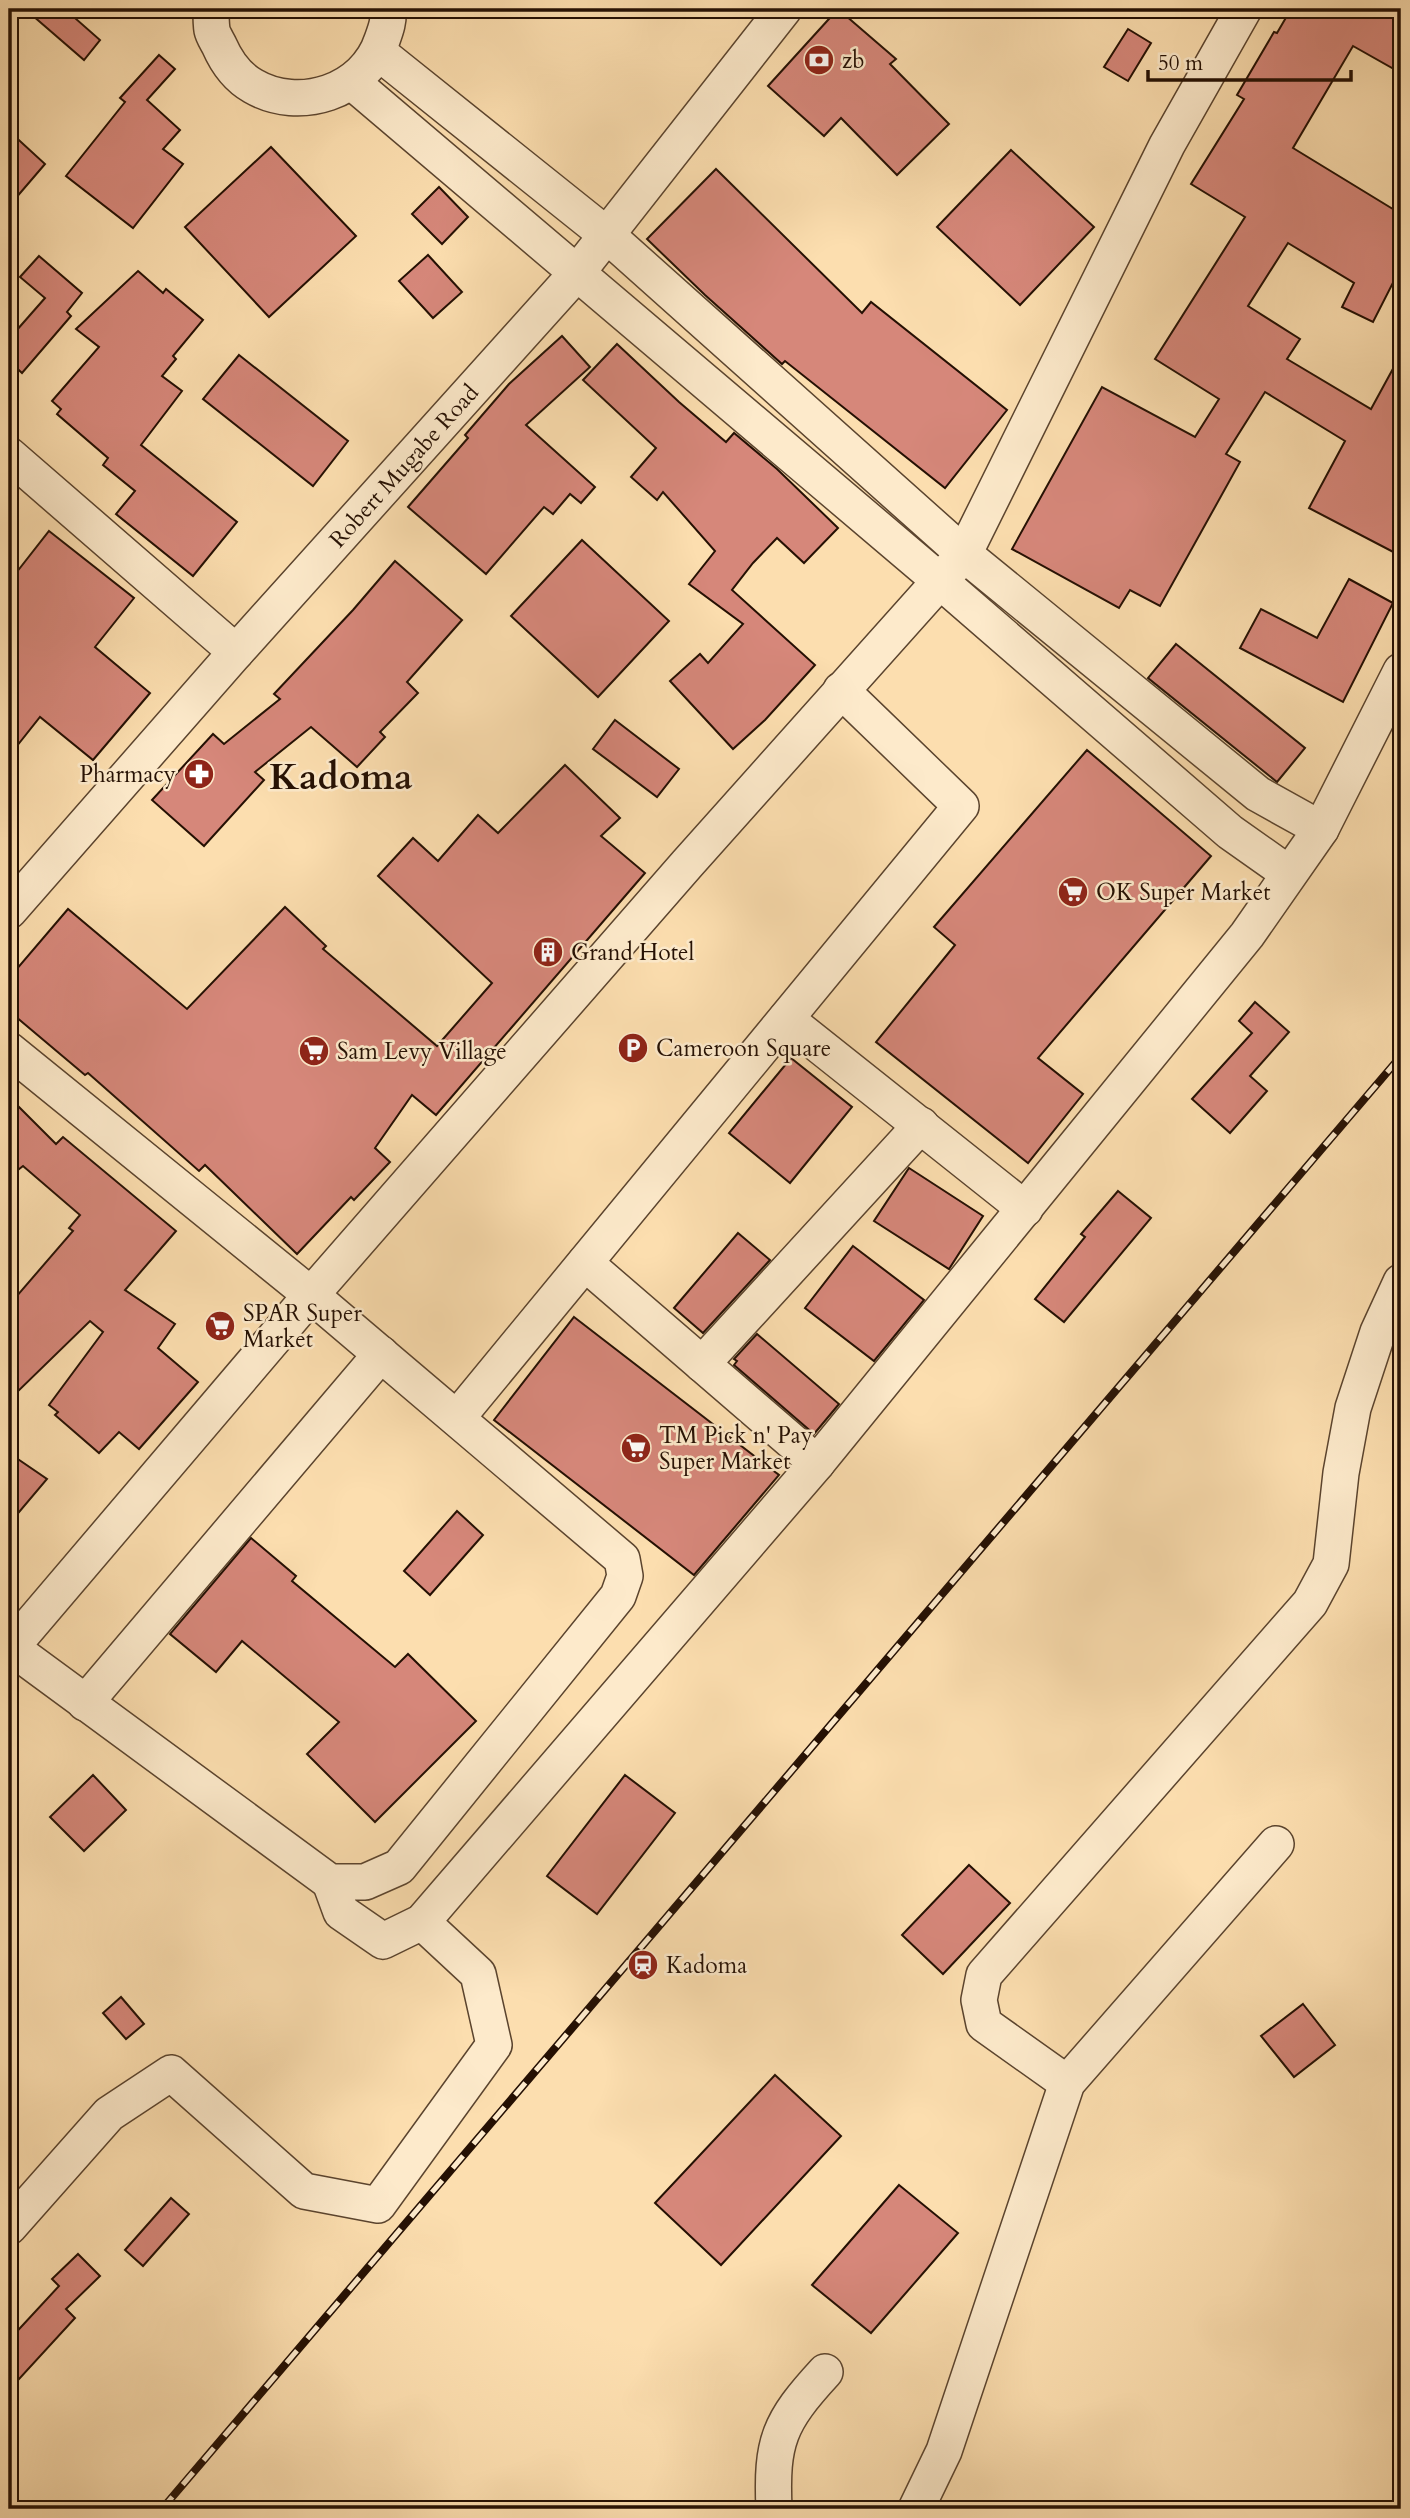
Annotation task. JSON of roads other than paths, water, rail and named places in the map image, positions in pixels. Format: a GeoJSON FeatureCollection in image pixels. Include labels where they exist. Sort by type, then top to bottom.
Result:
{"type":"FeatureCollection","features":[{"type":"Feature","properties":{"kind":"street"},"geometry":{"type":"LineString","coordinates":[[211,9],[212,31],[227,62],[253,86],[285,98],[320,96],[352,82],[367,69],[378,52],[389,19],[388,9]]}},
{"type":"Feature","properties":{"kind":"street","name":"Robert Mugabe Road"},"geometry":{"type":"LineString","coordinates":[[9,911],[236,652],[576,274],[784,9]]}},
{"type":"Feature","properties":{"kind":"street"},"geometry":{"type":"LineString","coordinates":[[1244,9],[1167,145],[964,554],[841,690],[311,1294],[9,1648],[330,1882],[341,1912],[383,1941],[422,1922],[817,1463],[1247,935],[1287,873],[1321,829],[1401,671]]}},
{"type":"Feature","properties":{"kind":"street"},"geometry":{"type":"LineString","coordinates":[[378,52],[608,236],[964,554],[1258,794],[1321,829]]}},
{"type":"Feature","properties":{"kind":"street"},"geometry":{"type":"LineString","coordinates":[[352,82],[940,581],[1230,832],[1287,873]]}},
{"type":"Feature","properties":{"kind":"street"},"geometry":{"type":"LineString","coordinates":[[9,455],[236,652]]}},
{"type":"Feature","properties":{"kind":"street"},"geometry":{"type":"LineString","coordinates":[[457,1418],[961,806],[841,690]]}},
{"type":"Feature","properties":{"kind":"street"},"geometry":{"type":"LineString","coordinates":[[786,1019],[1025,1209]]}},
{"type":"Feature","properties":{"kind":"street"},"geometry":{"type":"LineString","coordinates":[[9,1050],[311,1294],[622,1559],[625,1576],[618,1596],[399,1867],[365,1882],[330,1882]]}},
{"type":"Feature","properties":{"kind":"street"},"geometry":{"type":"LineString","coordinates":[[702,1364],[921,1125]]}},
{"type":"Feature","properties":{"kind":"street"},"geometry":{"type":"LineString","coordinates":[[585,1263],[817,1463]]}},
{"type":"Feature","properties":{"kind":"street"},"geometry":{"type":"LineString","coordinates":[[1067,2083],[984,2024],[979,2000],[984,1975],[1310,1603],[1331,1564],[1341,1473],[1353,1408],[1378,1332],[1401,1282]]}},
{"type":"Feature","properties":{"kind":"street"},"geometry":{"type":"LineString","coordinates":[[85,1703],[381,1354]]}},
{"type":"Feature","properties":{"kind":"street"},"geometry":{"type":"LineString","coordinates":[[916,2509],[944,2451],[1067,2083],[1276,1844]]}},
{"type":"Feature","properties":{"kind":"street"},"geometry":{"type":"LineString","coordinates":[[9,2227],[108,2114],[171,2073],[304,2191],[378,2205],[494,2045],[478,1974],[422,1922]]}},
{"type":"Feature","properties":{"kind":"street"},"geometry":{"type":"LineString","coordinates":[[774,2509],[772,2472],[780,2430],[799,2400],[825,2372]]}},
{"type":"Feature","properties":{"kind":"railway"},"geometry":{"type":"LineString","coordinates":[[162,2509],[1401,1056]]}},
{"type":"Feature","properties":{"kind":"place","name":"zb"},"geometry":{"type":"Point","coordinates":[819,60]}},
{"type":"Feature","properties":{"kind":"place","name":"Pharmacy"},"geometry":{"type":"Point","coordinates":[199,774]}},
{"type":"Feature","properties":{"kind":"place","name":"OK Super Market"},"geometry":{"type":"Point","coordinates":[1073,892]}},
{"type":"Feature","properties":{"kind":"place","name":"Grand Hotel"},"geometry":{"type":"Point","coordinates":[548,952]}},
{"type":"Feature","properties":{"kind":"place","name":"Cameroon Square"},"geometry":{"type":"Point","coordinates":[633,1048]}},
{"type":"Feature","properties":{"kind":"place","name":"Sam Levy Village"},"geometry":{"type":"Point","coordinates":[314,1051]}},
{"type":"Feature","properties":{"kind":"place","name":"SPAR Super Market"},"geometry":{"type":"Point","coordinates":[220,1326]}},
{"type":"Feature","properties":{"kind":"place","name":"TM Pick n' Pay Super Market"},"geometry":{"type":"Point","coordinates":[636,1448]}},
{"type":"Feature","properties":{"kind":"place","name":"Kadoma"},"geometry":{"type":"Point","coordinates":[643,1965]}},
{"type":"Feature","properties":{"kind":"district","name":"Kadoma"},"geometry":{"type":"Point","coordinates":[341,777]}}]}
